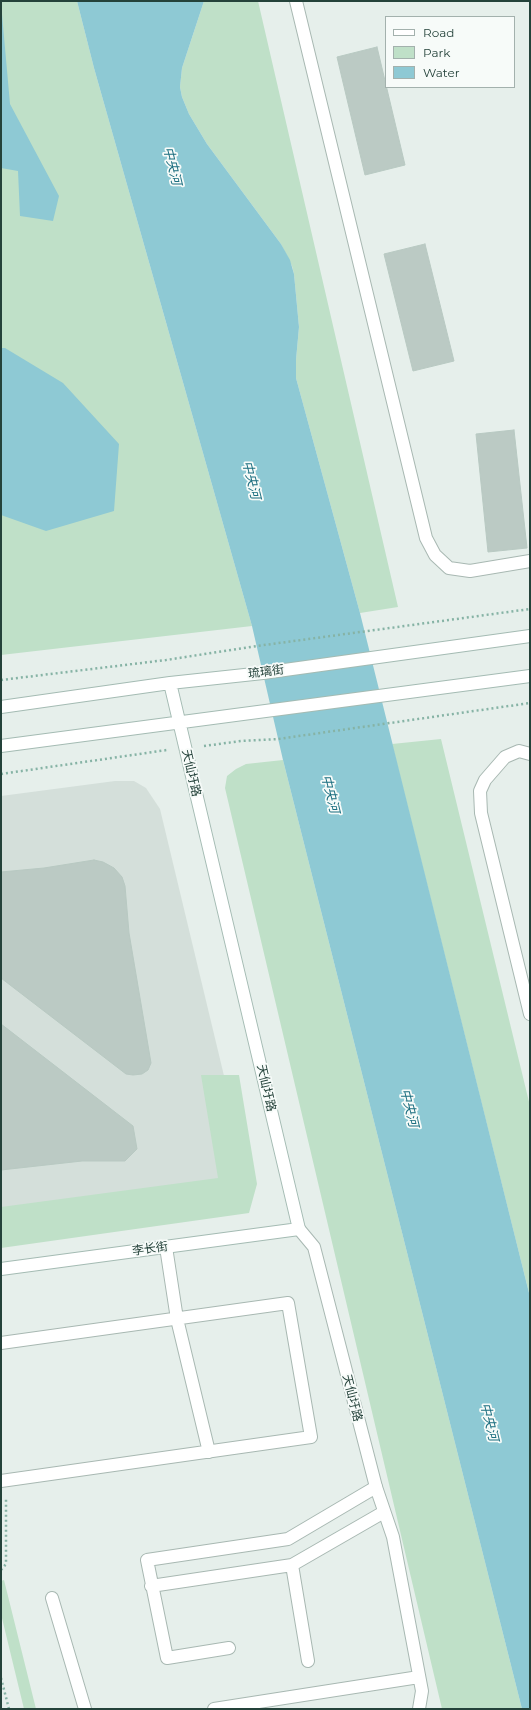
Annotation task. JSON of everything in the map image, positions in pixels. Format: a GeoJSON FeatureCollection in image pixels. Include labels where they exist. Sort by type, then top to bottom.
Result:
{"type":"FeatureCollection","features":[{"type":"Feature","properties":{"kind":"street"},"geometry":{"type":"LineString","coordinates":[[296,1],[426,538],[435,555],[449,568],[470,571],[530,561]]}},
{"type":"Feature","properties":{"kind":"street","name":"琉璃街"},"geometry":{"type":"LineString","coordinates":[[1,707],[170,683],[263,673],[530,636]]}},
{"type":"Feature","properties":{"kind":"street"},"geometry":{"type":"LineString","coordinates":[[1,746],[530,676]]}},
{"type":"Feature","properties":{"kind":"street","name":"天仙圩路"},"geometry":{"type":"LineString","coordinates":[[170,683],[299,1229],[314,1247],[376,1487],[393,1537],[422,1691],[419,1709]]}},
{"type":"Feature","properties":{"kind":"street"},"geometry":{"type":"LineString","coordinates":[[530,754],[519,751],[505,757],[485,780],[480,791],[481,813],[530,1014]]}},
{"type":"Feature","properties":{"kind":"street","name":"李长街"},"geometry":{"type":"LineString","coordinates":[[1,1269],[299,1229]]}},
{"type":"Feature","properties":{"kind":"street"},"geometry":{"type":"LineString","coordinates":[[166,1247],[177,1319],[209,1452]]}},
{"type":"Feature","properties":{"kind":"street"},"geometry":{"type":"LineString","coordinates":[[1,1343],[288,1303],[312,1437],[3,1481]]}},
{"type":"Feature","properties":{"kind":"street"},"geometry":{"type":"LineString","coordinates":[[229,1648],[167,1658],[151,1586],[147,1560],[288,1539],[376,1487]]}},
{"type":"Feature","properties":{"kind":"street"},"geometry":{"type":"LineString","coordinates":[[151,1586],[292,1565],[384,1512]]}},
{"type":"Feature","properties":{"kind":"street"},"geometry":{"type":"LineString","coordinates":[[292,1565],[308,1662]]}},
{"type":"Feature","properties":{"kind":"street"},"geometry":{"type":"LineString","coordinates":[[52,1598],[85,1709]]}},
{"type":"Feature","properties":{"kind":"street"},"geometry":{"type":"LineString","coordinates":[[214,1709],[419,1677]]}},
{"type":"Feature","properties":{"kind":"path"},"geometry":{"type":"LineString","coordinates":[[1,680],[166,660],[257,646],[530,609]]}},
{"type":"Feature","properties":{"kind":"path"},"geometry":{"type":"LineString","coordinates":[[1,774],[185,748],[241,741],[278,739],[530,703]]}},
{"type":"Feature","properties":{"kind":"path"},"geometry":{"type":"LineString","coordinates":[[1,1570],[6,1564],[3,1481]]}},
{"type":"Feature","properties":{"kind":"path"},"geometry":{"type":"LineString","coordinates":[[1,1678],[9,1709]]}},
{"type":"Feature","properties":{"kind":"shaded area"},"geometry":{"type":"Polygon","coordinates":[[[115,781],[134,781],[146,788],[160,809],[249,1180],[1,1242],[1,796],[115,781]]]}},
{"type":"Feature","properties":{"kind":"green space"},"geometry":{"type":"Polygon","coordinates":[[[1,1],[77,1],[94,68],[252,626],[1,655],[1,1]]]}},
{"type":"Feature","properties":{"kind":"green space"},"geometry":{"type":"Polygon","coordinates":[[[204,1],[258,1],[398,607],[360,613],[296,378],[299,327],[292,266],[281,244],[207,144],[189,114],[182,97],[180,87],[182,68],[204,1]]]}},
{"type":"Feature","properties":{"kind":"green space"},"geometry":{"type":"Polygon","coordinates":[[[441,739],[530,1106],[530,1297],[392,744],[441,739]]]}},
{"type":"Feature","properties":{"kind":"green space"},"geometry":{"type":"Polygon","coordinates":[[[283,760],[522,1709],[442,1709],[225,788],[227,776],[246,764],[283,760]]]}},
{"type":"Feature","properties":{"kind":"green space"},"geometry":{"type":"Polygon","coordinates":[[[201,1075],[239,1075],[257,1184],[249,1213],[1,1248],[1,1207],[218,1178],[201,1075]]]}},
{"type":"Feature","properties":{"kind":"green space"},"geometry":{"type":"Polygon","coordinates":[[[4,1580],[36,1709],[24,1709],[1,1614],[1,1581],[4,1580]]]}},
{"type":"Feature","properties":{"kind":"water","name":"中央河"},"geometry":{"type":"Polygon","coordinates":[[[77,1],[204,1],[182,68],[180,87],[182,97],[189,114],[207,144],[281,244],[290,260],[294,274],[299,327],[296,378],[360,613],[530,1297],[530,1709],[522,1709],[283,760],[252,626],[94,68],[77,1]]]}},
{"type":"Feature","properties":{"kind":"water"},"geometry":{"type":"Polygon","coordinates":[[[1,3],[10,104],[59,196],[53,221],[20,216],[18,171],[1,168],[1,3]]]}},
{"type":"Feature","properties":{"kind":"water"},"geometry":{"type":"Polygon","coordinates":[[[1,348],[5,348],[63,383],[119,444],[114,511],[46,531],[1,515],[1,348]]]}},
{"type":"Feature","properties":{"kind":"building"},"geometry":{"type":"Polygon","coordinates":[[[377,47],[385,81],[385,88],[387,88],[405,165],[365,175],[337,57],[377,47]]]}},
{"type":"Feature","properties":{"kind":"building"},"geometry":{"type":"Polygon","coordinates":[[[425,244],[454,361],[413,371],[384,254],[425,244]]]}},
{"type":"Feature","properties":{"kind":"building"},"geometry":{"type":"Polygon","coordinates":[[[514,430],[527,548],[488,552],[476,434],[514,430]]]}},
{"type":"Feature","properties":{"kind":"building"},"geometry":{"type":"Polygon","coordinates":[[[94,860],[103,862],[114,868],[122,877],[125,886],[129,933],[151,1063],[148,1070],[142,1074],[126,1074],[1,978],[1,872],[44,868],[94,860]]]}},
{"type":"Feature","properties":{"kind":"building"},"geometry":{"type":"Polygon","coordinates":[[[1,1024],[133,1126],[137,1149],[125,1161],[82,1161],[1,1170],[1,1024]]]}}]}
